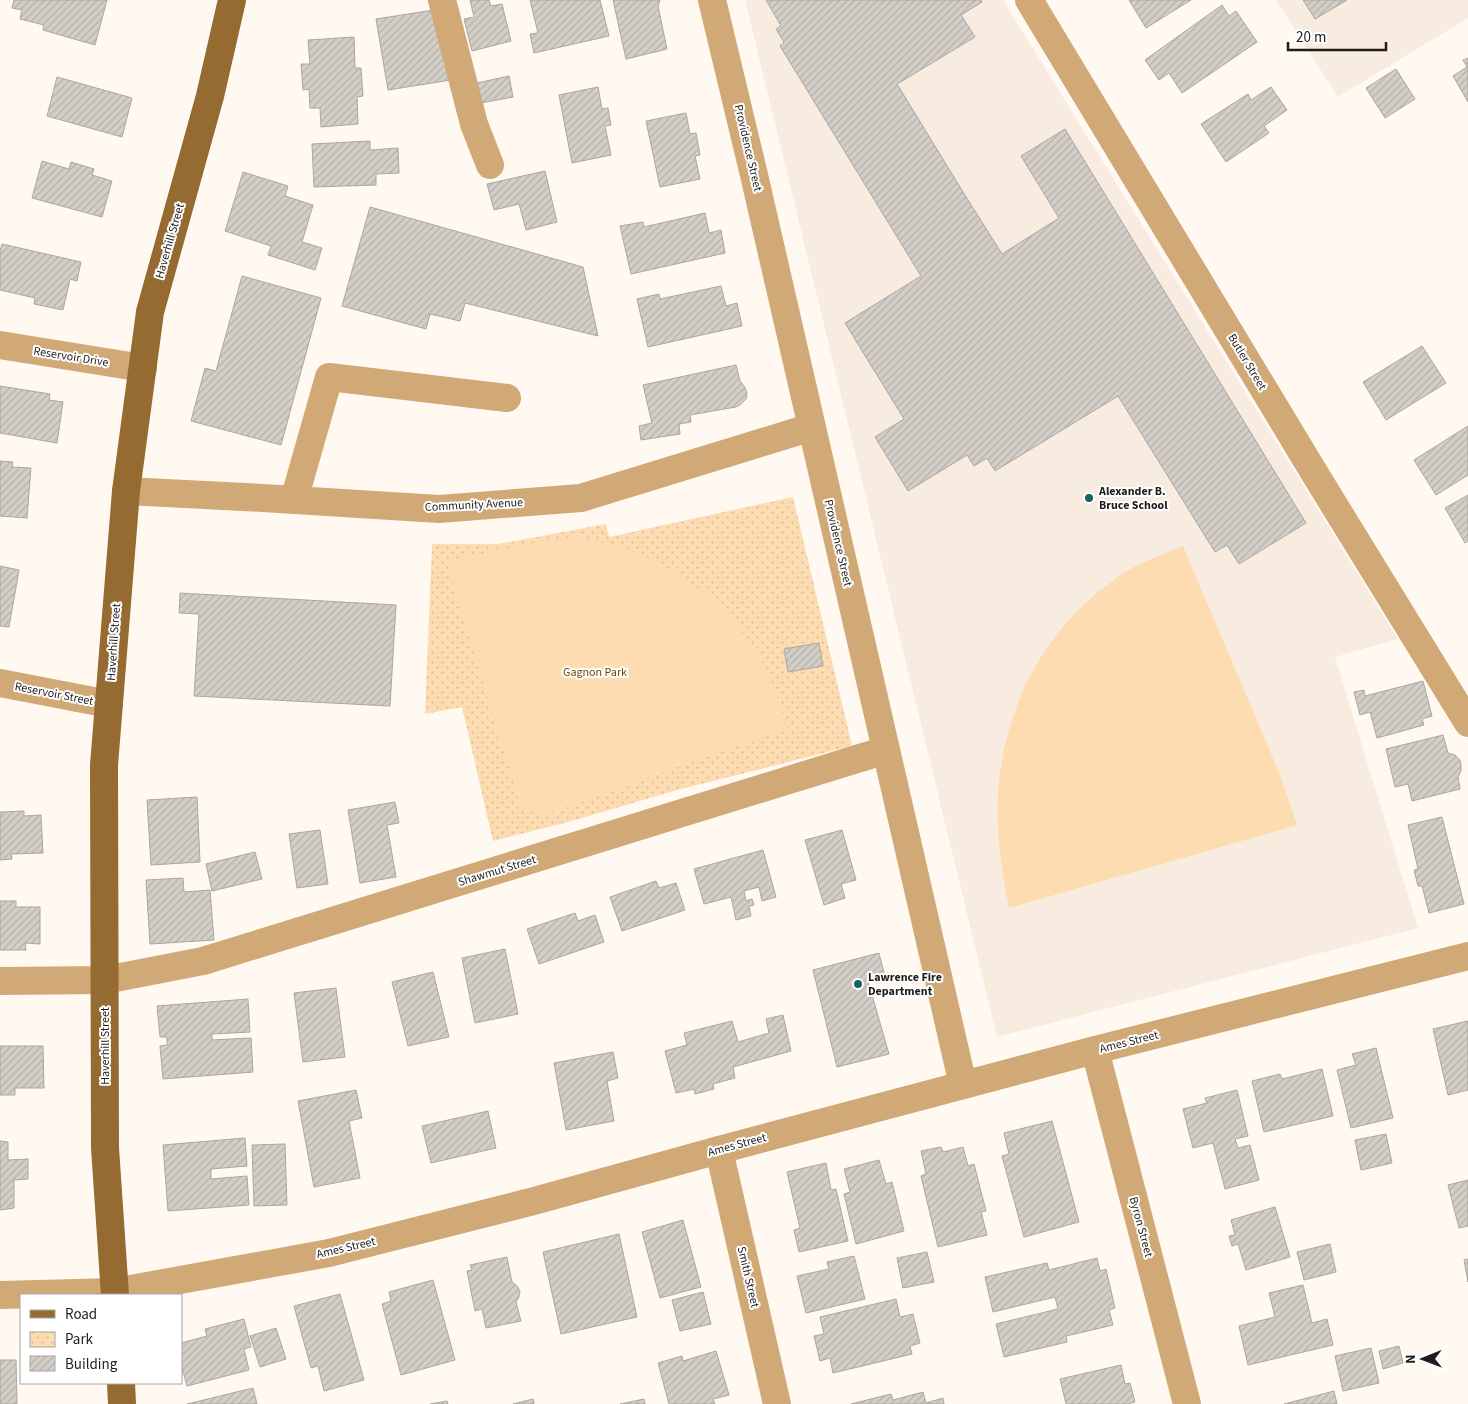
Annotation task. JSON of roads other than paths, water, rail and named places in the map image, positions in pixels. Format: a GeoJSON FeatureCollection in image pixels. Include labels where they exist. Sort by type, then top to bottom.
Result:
{"type":"FeatureCollection","features":[{"type":"Feature","properties":{"kind":"main road","name":"Haverhill Street"},"geometry":{"type":"LineString","coordinates":[[114,1294],[105,1148],[104,765],[126,491],[150,312],[210,96],[232,0]]}},
{"type":"Feature","properties":{"kind":"main road"},"geometry":{"type":"LineString","coordinates":[[121,1384],[122,1404]]}},
{"type":"Feature","properties":{"kind":"street"},"geometry":{"type":"LineString","coordinates":[[442,0],[474,124],[490,165]]}},
{"type":"Feature","properties":{"kind":"street","name":"Providence Street"},"geometry":{"type":"LineString","coordinates":[[712,0],[754,174],[963,1086]]}},
{"type":"Feature","properties":{"kind":"street","name":"Butler Street"},"geometry":{"type":"LineString","coordinates":[[1030,0],[1320,482],[1468,723]]}},
{"type":"Feature","properties":{"kind":"street","name":"Reservoir Drive"},"geometry":{"type":"LineString","coordinates":[[0,345],[142,368]]}},
{"type":"Feature","properties":{"kind":"street"},"geometry":{"type":"LineString","coordinates":[[294,500],[329,377],[507,398]]}},
{"type":"Feature","properties":{"kind":"street","name":"Community Avenue"},"geometry":{"type":"LineString","coordinates":[[126,491],[439,509],[581,498],[812,427]]}},
{"type":"Feature","properties":{"kind":"street","name":"Reservoir Street"},"geometry":{"type":"LineString","coordinates":[[0,683],[109,704]]}},
{"type":"Feature","properties":{"kind":"street","name":"Shawmut Street"},"geometry":{"type":"LineString","coordinates":[[0,981],[104,980],[203,962],[886,750]]}},
{"type":"Feature","properties":{"kind":"street","name":"Ames Street"},"geometry":{"type":"LineString","coordinates":[[114,1294],[329,1253],[534,1201],[1095,1050],[1468,956]]}},
{"type":"Feature","properties":{"kind":"street","name":"Byron Street"},"geometry":{"type":"LineString","coordinates":[[1095,1050],[1187,1404]]}},
{"type":"Feature","properties":{"kind":"street","name":"Smith Street"},"geometry":{"type":"LineString","coordinates":[[719,1150],[777,1404]]}},
{"type":"Feature","properties":{"kind":"street","name":"Ames Street"},"geometry":{"type":"LineString","coordinates":[[0,1295],[20,1295]]}},
{"type":"Feature","properties":{"kind":"place","name":"Alexander B. Bruce School"},"geometry":{"type":"Point","coordinates":[1089,498]}},
{"type":"Feature","properties":{"kind":"place","name":"Lawrence Fire Department"},"geometry":{"type":"Point","coordinates":[858,984]}},
{"type":"Feature","properties":{"kind":"park label","name":"Gagnon Park"},"geometry":{"type":"Point","coordinates":[595,672]}}]}
